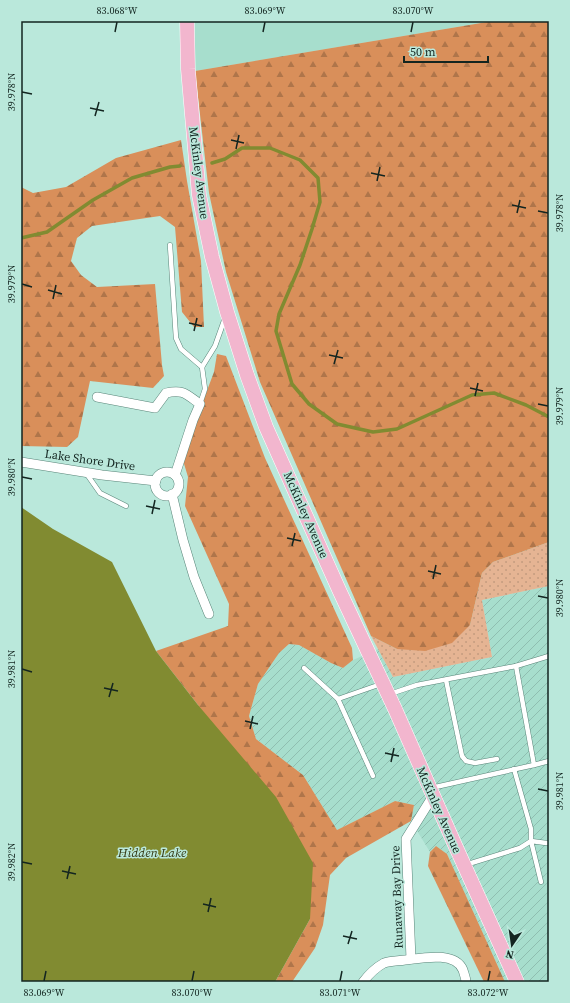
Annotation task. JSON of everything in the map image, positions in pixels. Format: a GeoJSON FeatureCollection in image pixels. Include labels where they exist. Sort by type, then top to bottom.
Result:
{"type":"FeatureCollection","features":[{"type":"Feature","properties":{"kind":"main road","name":"McKinley Avenue"},"geometry":{"type":"LineString","coordinates":[[187,21],[188,69],[199,195],[212,257],[227,312],[247,375],[266,426],[517,982]]}},
{"type":"Feature","properties":{"kind":"street"},"geometry":{"type":"LineString","coordinates":[[97,397],[155,408],[166,393],[174,391],[184,392],[200,404],[193,420],[175,475]]}},
{"type":"Feature","properties":{"kind":"street","name":"Lake Shore Drive"},"geometry":{"type":"LineString","coordinates":[[21,462],[156,481]]}},
{"type":"Feature","properties":{"kind":"street"},"geometry":{"type":"LineString","coordinates":[[172,473],[175,475],[179,481],[178,489],[168,496],[160,493],[157,489],[156,481],[160,474],[172,473]]}},
{"type":"Feature","properties":{"kind":"street"},"geometry":{"type":"LineString","coordinates":[[172,494],[194,577],[208,614]]}},
{"type":"Feature","properties":{"kind":"street","name":"Runaway Bay Drive"},"geometry":{"type":"LineString","coordinates":[[431,792],[406,839],[411,959],[438,957],[450,958],[460,965],[466,982]]}},
{"type":"Feature","properties":{"kind":"street"},"geometry":{"type":"LineString","coordinates":[[363,982],[376,968],[386,962],[411,959]]}},
{"type":"Feature","properties":{"kind":"lane"},"geometry":{"type":"LineString","coordinates":[[170,245],[176,338],[181,349],[202,367]]}},
{"type":"Feature","properties":{"kind":"lane"},"geometry":{"type":"LineString","coordinates":[[200,404],[205,389],[202,367],[215,346],[227,312]]}},
{"type":"Feature","properties":{"kind":"lane"},"geometry":{"type":"LineString","coordinates":[[85,472],[100,493],[126,506]]}},
{"type":"Feature","properties":{"kind":"lane"},"geometry":{"type":"LineString","coordinates":[[338,700],[385,689],[418,685],[516,666],[549,656]]}},
{"type":"Feature","properties":{"kind":"lane"},"geometry":{"type":"LineString","coordinates":[[516,666],[534,765]]}},
{"type":"Feature","properties":{"kind":"lane"},"geometry":{"type":"LineString","coordinates":[[304,668],[338,700],[373,776]]}},
{"type":"Feature","properties":{"kind":"lane"},"geometry":{"type":"LineString","coordinates":[[446,680],[462,756],[466,761],[475,763],[497,758]]}},
{"type":"Feature","properties":{"kind":"lane"},"geometry":{"type":"LineString","coordinates":[[431,792],[514,769],[549,762]]}},
{"type":"Feature","properties":{"kind":"lane"},"geometry":{"type":"LineString","coordinates":[[514,769],[531,829],[531,841],[541,882]]}},
{"type":"Feature","properties":{"kind":"lane"},"geometry":{"type":"LineString","coordinates":[[464,865],[520,848],[531,841],[549,843]]}},
{"type":"Feature","properties":{"kind":"shaded area"},"geometry":{"type":"Polygon","coordinates":[[[185,21],[493,21],[195,71],[185,21]]]}},
{"type":"Feature","properties":{"kind":"shaded area"},"geometry":{"type":"Polygon","coordinates":[[[549,542],[549,586],[482,600],[492,657],[393,677],[371,636],[397,649],[470,625],[482,573],[493,562],[549,542]]]}},
{"type":"Feature","properties":{"kind":"shaded area"},"geometry":{"type":"Polygon","coordinates":[[[549,586],[549,982],[505,982],[447,854],[436,846],[430,852],[411,821],[414,805],[395,801],[337,830],[303,775],[256,739],[249,716],[258,684],[279,653],[289,644],[299,645],[343,668],[353,660],[378,649],[393,677],[492,657],[482,600],[549,586]]]}},
{"type":"Feature","properties":{"kind":"green space"},"geometry":{"type":"Polygon","coordinates":[[[493,21],[549,21],[549,542],[493,562],[482,573],[470,625],[452,643],[425,651],[397,649],[371,636],[260,382],[226,272],[209,193],[195,71],[493,21]]]}},
{"type":"Feature","properties":{"kind":"green space"},"geometry":{"type":"Polygon","coordinates":[[[181,140],[201,261],[204,327],[194,327],[182,312],[175,227],[160,216],[92,226],[77,238],[71,261],[81,275],[97,287],[155,284],[164,376],[153,388],[90,381],[78,437],[67,447],[21,446],[21,187],[33,193],[66,187],[116,158],[181,140]]]}},
{"type":"Feature","properties":{"kind":"green space"},"geometry":{"type":"Polygon","coordinates":[[[217,354],[226,356],[265,458],[352,648],[353,660],[343,668],[299,645],[289,644],[279,653],[258,684],[249,716],[256,739],[303,775],[337,830],[395,801],[414,805],[411,821],[346,858],[330,875],[323,925],[315,948],[292,982],[275,982],[310,919],[198,705],[156,651],[228,626],[229,604],[185,506],[188,477],[182,457],[214,372],[217,354]]]}},
{"type":"Feature","properties":{"kind":"green space"},"geometry":{"type":"Polygon","coordinates":[[[436,846],[447,854],[505,982],[484,982],[428,866],[430,852],[436,846]]]}},
{"type":"Feature","properties":{"kind":"water","name":"Hidden Lake"},"geometry":{"type":"Polygon","coordinates":[[[21,507],[53,529],[112,562],[156,651],[198,705],[276,797],[313,863],[310,919],[275,982],[21,982],[21,507]]]}},
{"type":"Feature","properties":{"kind":"waterway"},"geometry":{"type":"LineString","coordinates":[[212,163],[225,159],[242,148],[270,148],[300,160],[318,178],[320,202],[300,265],[279,314],[276,331],[292,384],[309,404],[337,424],[373,432],[397,429],[472,395],[494,393],[526,405],[549,417]]}},
{"type":"Feature","properties":{"kind":"waterway"},"geometry":{"type":"LineString","coordinates":[[21,238],[47,232],[93,200],[132,178],[170,167],[180,166]]}}]}
